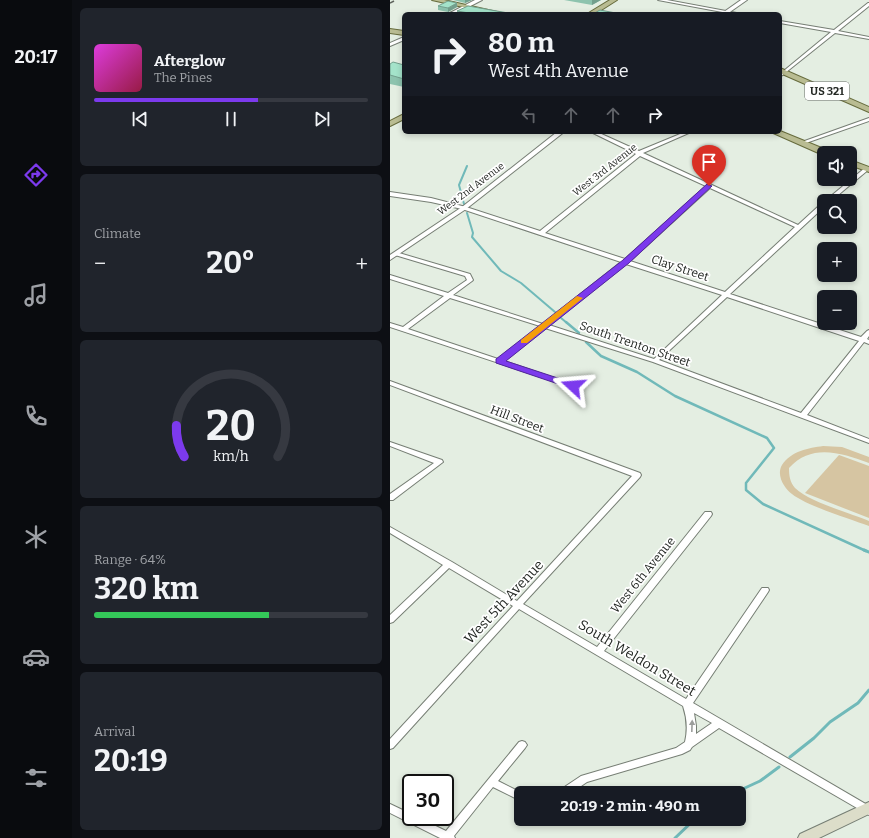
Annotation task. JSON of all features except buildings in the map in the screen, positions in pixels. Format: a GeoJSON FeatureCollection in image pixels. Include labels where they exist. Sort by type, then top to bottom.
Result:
{"type":"FeatureCollection","features":[{"type":"Feature","properties":{"kind":"main road"},"geometry":{"type":"LineString","coordinates":[[435,0],[494,12]]}},
{"type":"Feature","properties":{"kind":"main road"},"geometry":{"type":"LineString","coordinates":[[593,12],[614,0]]}},
{"type":"Feature","properties":{"kind":"main road"},"geometry":{"type":"LineString","coordinates":[[390,31],[402,33]]}},
{"type":"Feature","properties":{"kind":"main road","name":"US 321"},"geometry":{"type":"LineString","coordinates":[[782,73],[869,110]]}},
{"type":"Feature","properties":{"kind":"main road"},"geometry":{"type":"LineString","coordinates":[[390,124],[402,117]]}},
{"type":"Feature","properties":{"kind":"main road"},"geometry":{"type":"LineString","coordinates":[[780,134],[817,149]]}},
{"type":"Feature","properties":{"kind":"main road"},"geometry":{"type":"LineString","coordinates":[[857,165],[868,170]]}},
{"type":"Feature","properties":{"kind":"main road"},"geometry":{"type":"LineString","coordinates":[[805,838],[868,810]]}},
{"type":"Feature","properties":{"kind":"street"},"geometry":{"type":"LineString","coordinates":[[455,12],[479,0]]}},
{"type":"Feature","properties":{"kind":"street"},"geometry":{"type":"LineString","coordinates":[[660,0],[720,12]]}},
{"type":"Feature","properties":{"kind":"street"},"geometry":{"type":"LineString","coordinates":[[726,12],[744,0]]}},
{"type":"Feature","properties":{"kind":"street"},"geometry":{"type":"LineString","coordinates":[[782,73],[869,4]]}},
{"type":"Feature","properties":{"kind":"street"},"geometry":{"type":"LineString","coordinates":[[782,22],[869,38]]}},
{"type":"Feature","properties":{"kind":"street"},"geometry":{"type":"LineString","coordinates":[[390,45],[402,39]]}},
{"type":"Feature","properties":{"kind":"street"},"geometry":{"type":"LineString","coordinates":[[801,143],[869,119]]}},
{"type":"Feature","properties":{"kind":"street","name":"West 2nd Avenue"},"geometry":{"type":"LineString","coordinates":[[390,258],[464,208],[558,134]]}},
{"type":"Feature","properties":{"kind":"street"},"geometry":{"type":"LineString","coordinates":[[597,134],[799,227]]}},
{"type":"Feature","properties":{"kind":"street","name":"West 3rd Avenue"},"geometry":{"type":"LineString","coordinates":[[540,234],[640,153],[684,134]]}},
{"type":"Feature","properties":{"kind":"street"},"geometry":{"type":"LineString","coordinates":[[837,194],[868,170]]}},
{"type":"Feature","properties":{"kind":"street"},"geometry":{"type":"LineString","coordinates":[[500,361],[626,261],[709,186]]}},
{"type":"Feature","properties":{"kind":"street","name":"Clay Street"},"geometry":{"type":"LineString","coordinates":[[390,194],[431,200],[464,208],[866,341]]}},
{"type":"Feature","properties":{"kind":"street"},"geometry":{"type":"LineString","coordinates":[[655,361],[817,210]]}},
{"type":"Feature","properties":{"kind":"street"},"geometry":{"type":"LineString","coordinates":[[397,254],[468,276],[470,280],[404,329]]}},
{"type":"Feature","properties":{"kind":"street","name":"South Trenton Street"},"geometry":{"type":"LineString","coordinates":[[390,277],[655,361],[869,441]]}},
{"type":"Feature","properties":{"kind":"street"},"geometry":{"type":"LineString","coordinates":[[390,325],[573,386]]}},
{"type":"Feature","properties":{"kind":"street"},"geometry":{"type":"LineString","coordinates":[[803,416],[866,341],[869,332]]}},
{"type":"Feature","properties":{"kind":"street","name":"Hill Street"},"geometry":{"type":"LineString","coordinates":[[390,383],[637,475]]}},
{"type":"Feature","properties":{"kind":"street"},"geometry":{"type":"LineString","coordinates":[[390,444],[439,462],[390,498]]}},
{"type":"Feature","properties":{"kind":"street","name":"West 5th Avenue"},"geometry":{"type":"LineString","coordinates":[[390,745],[520,605],[637,475]]}},
{"type":"Feature","properties":{"kind":"street","name":"West 6th Avenue"},"geometry":{"type":"LineString","coordinates":[[598,652],[708,514]]}},
{"type":"Feature","properties":{"kind":"street","name":"South Weldon Street"},"geometry":{"type":"LineString","coordinates":[[390,530],[868,810]]}},
{"type":"Feature","properties":{"kind":"street"},"geometry":{"type":"LineString","coordinates":[[390,620],[449,564]]}},
{"type":"Feature","properties":{"kind":"street"},"geometry":{"type":"LineString","coordinates":[[687,747],[692,727],[691,714],[688,705],[765,590]]}},
{"type":"Feature","properties":{"kind":"street"},"geometry":{"type":"LineString","coordinates":[[574,786],[584,779],[668,755],[687,747],[718,723]]}},
{"type":"Feature","properties":{"kind":"street"},"geometry":{"type":"LineString","coordinates":[[390,808],[448,837],[522,745]]}},
{"type":"Feature","properties":{"kind":"street"},"geometry":{"type":"LineString","coordinates":[[491,782],[514,794]]}},
{"type":"Feature","properties":{"kind":"shaded area"},"geometry":{"type":"Polygon","coordinates":[[[823,446],[842,447],[869,457],[869,463],[848,456],[827,452],[807,455],[798,460],[789,468],[792,483],[801,493],[810,498],[869,521],[869,526],[807,503],[792,494],[784,485],[780,477],[780,469],[790,456],[801,451],[823,446]]]}},
{"type":"Feature","properties":{"kind":"shaded area"},"geometry":{"type":"Polygon","coordinates":[[[839,455],[869,466],[869,518],[805,493],[839,455]]]}},
{"type":"Feature","properties":{"kind":"waterway"},"geometry":{"type":"LineString","coordinates":[[464,204],[459,185],[467,166]]}},
{"type":"Feature","properties":{"kind":"waterway"},"geometry":{"type":"LineString","coordinates":[[467,213],[473,233],[472,237],[501,271],[521,283],[555,312]]}},
{"type":"Feature","properties":{"kind":"waterway"},"geometry":{"type":"LineString","coordinates":[[561,318],[567,323]]}},
{"type":"Feature","properties":{"kind":"waterway"},"geometry":{"type":"LineString","coordinates":[[566,322],[579,333]]}},
{"type":"Feature","properties":{"kind":"waterway"},"geometry":{"type":"LineString","coordinates":[[586,342],[601,356],[637,372],[675,396],[767,438],[774,448],[746,483],[746,490],[763,504],[866,551]]}},
{"type":"Feature","properties":{"kind":"waterway"},"geometry":{"type":"LineString","coordinates":[[864,550],[869,552]]}},
{"type":"Feature","properties":{"kind":"waterway"},"geometry":{"type":"LineString","coordinates":[[790,757],[814,738],[830,722],[858,703],[869,690]]}},
{"type":"Feature","properties":{"kind":"waterway"},"geometry":{"type":"LineString","coordinates":[[746,787],[760,781],[779,767]]}},
{"type":"Feature","properties":{"kind":"waterway"},"geometry":{"type":"LineString","coordinates":[[675,838],[688,826]]}},
{"type":"Feature","properties":{"kind":"railway"},"geometry":{"type":"LineString","coordinates":[[390,3],[396,0]]}},
{"type":"Feature","properties":{"kind":"slow traffic"},"geometry":{"type":"LineString","coordinates":[[524,342],[579,298]]}},
{"type":"Feature","properties":{"kind":"route"},"geometry":{"type":"LineString","coordinates":[[573,386],[500,361],[626,261],[709,186]]}}]}
